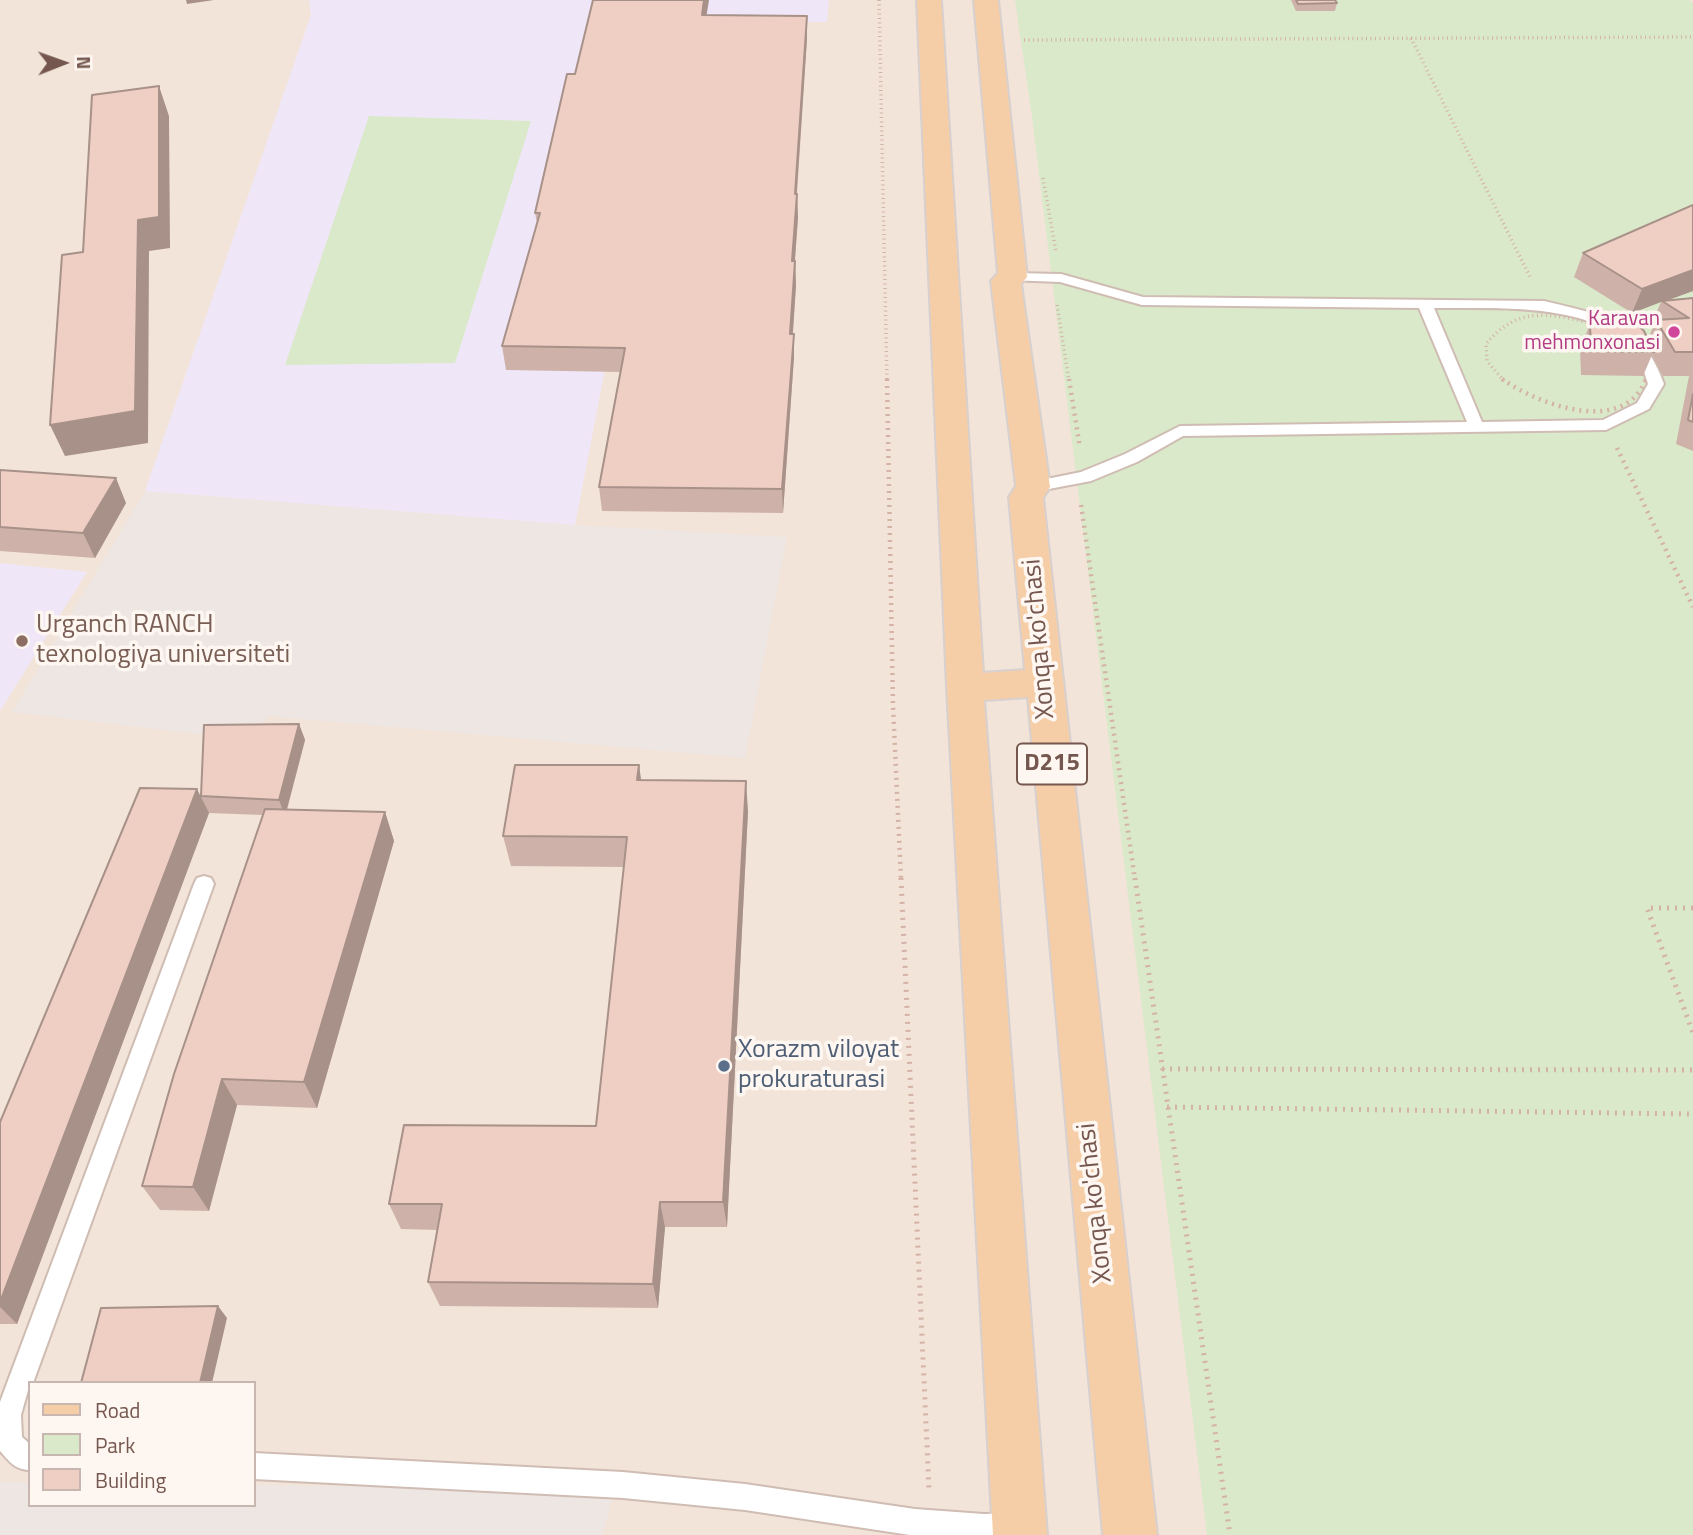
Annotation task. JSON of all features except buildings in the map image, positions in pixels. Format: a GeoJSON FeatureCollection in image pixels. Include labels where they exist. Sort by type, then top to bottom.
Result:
{"type":"FeatureCollection","features":[{"type":"Feature","properties":{"kind":"main road"},"geometry":{"type":"LineString","coordinates":[[929,0],[965,687],[1020,1531]]}},
{"type":"Feature","properties":{"kind":"main road","name":"Xonqa ko'chasi"},"geometry":{"type":"LineString","coordinates":[[986,0],[1013,277],[1006,281],[1033,487],[1026,497],[1130,1535]]}},
{"type":"Feature","properties":{"kind":"main road"},"geometry":{"type":"LineString","coordinates":[[965,687],[1044,683]]}},
{"type":"Feature","properties":{"kind":"lane"},"geometry":{"type":"LineString","coordinates":[[1013,277],[1061,278],[1142,301],[1544,305],[1598,321],[1634,338],[1650,361],[1656,384],[1643,406],[1606,425],[1180,431],[1131,458],[1085,477],[1033,487]]}},
{"type":"Feature","properties":{"kind":"lane"},"geometry":{"type":"LineString","coordinates":[[1425,304],[1477,428]]}},
{"type":"Feature","properties":{"kind":"lane"},"geometry":{"type":"LineString","coordinates":[[28,1457],[23,1457],[9,1442],[8,1415],[204,884]]}},
{"type":"Feature","properties":{"kind":"lane"},"geometry":{"type":"LineString","coordinates":[[256,1466],[477,1475],[732,1496],[881,1519],[1020,1531]]}},
{"type":"Feature","properties":{"kind":"path"},"geometry":{"type":"LineString","coordinates":[[878,0],[892,705],[930,1523]]}},
{"type":"Feature","properties":{"kind":"path"},"geometry":{"type":"LineString","coordinates":[[1022,27],[1024,53]]}},
{"type":"Feature","properties":{"kind":"path"},"geometry":{"type":"LineString","coordinates":[[1023,40],[1693,37]]}},
{"type":"Feature","properties":{"kind":"path"},"geometry":{"type":"LineString","coordinates":[[1410,38],[1544,305]]}},
{"type":"Feature","properties":{"kind":"path"},"geometry":{"type":"LineString","coordinates":[[1042,170],[1061,278],[1054,281],[1085,477],[1077,482],[1230,1535]]}},
{"type":"Feature","properties":{"kind":"path"},"geometry":{"type":"LineString","coordinates":[[1529,316],[1556,316],[1583,321],[1608,330],[1630,344],[1643,360],[1648,375],[1644,389],[1633,401],[1614,408],[1591,411],[1552,406],[1516,392],[1498,378],[1488,363],[1485,347],[1492,333],[1507,322],[1529,316]]}},
{"type":"Feature","properties":{"kind":"path"},"geometry":{"type":"LineString","coordinates":[[1606,425],[1693,607]]}},
{"type":"Feature","properties":{"kind":"path"},"geometry":{"type":"LineString","coordinates":[[1693,908],[1647,908],[1693,1033]]}},
{"type":"Feature","properties":{"kind":"path"},"geometry":{"type":"LineString","coordinates":[[1162,1069],[1693,1070]]}},
{"type":"Feature","properties":{"kind":"path"},"geometry":{"type":"LineString","coordinates":[[1167,1107],[1693,1114]]}},
{"type":"Feature","properties":{"kind":"shaded area"},"geometry":{"type":"Polygon","coordinates":[[[0,0],[1693,0],[1693,1535],[0,1535],[0,0]]]}},
{"type":"Feature","properties":{"kind":"shaded area"},"geometry":{"type":"Polygon","coordinates":[[[309,0],[829,0],[827,22],[672,21],[575,525],[145,491],[311,15],[309,0]]]}},
{"type":"Feature","properties":{"kind":"shaded area"},"geometry":{"type":"Polygon","coordinates":[[[145,491],[575,525],[787,537],[745,758],[267,716],[257,741],[12,712],[145,491]]]}},
{"type":"Feature","properties":{"kind":"shaded area","name":"Urganch RANCH texnologiya universiteti"},"geometry":{"type":"Polygon","coordinates":[[[0,563],[87,572],[0,711],[0,563]]]}},
{"type":"Feature","properties":{"kind":"shaded area"},"geometry":{"type":"Polygon","coordinates":[[[0,1482],[28,1482],[28,1507],[256,1507],[256,1485],[615,1490],[602,1535],[0,1535],[0,1482]]]}},
{"type":"Feature","properties":{"kind":"green space"},"geometry":{"type":"Polygon","coordinates":[[[1015,0],[1689,0],[1693,3],[1693,1535],[1207,1535],[1032,117],[1015,0]]]}},
{"type":"Feature","properties":{"kind":"green space"},"geometry":{"type":"Polygon","coordinates":[[[369,116],[531,121],[455,363],[285,365],[369,116]]]}},
{"type":"Feature","properties":{"kind":"place","name":"Karavan mehmonxonasi"},"geometry":{"type":"Point","coordinates":[1674,332]}},
{"type":"Feature","properties":{"kind":"place","name":"Urganch RANCH texnologiya universiteti"},"geometry":{"type":"Point","coordinates":[22,641]}},
{"type":"Feature","properties":{"kind":"place","name":"Xorazm viloyat prokuraturasi"},"geometry":{"type":"Point","coordinates":[724,1066]}}]}
